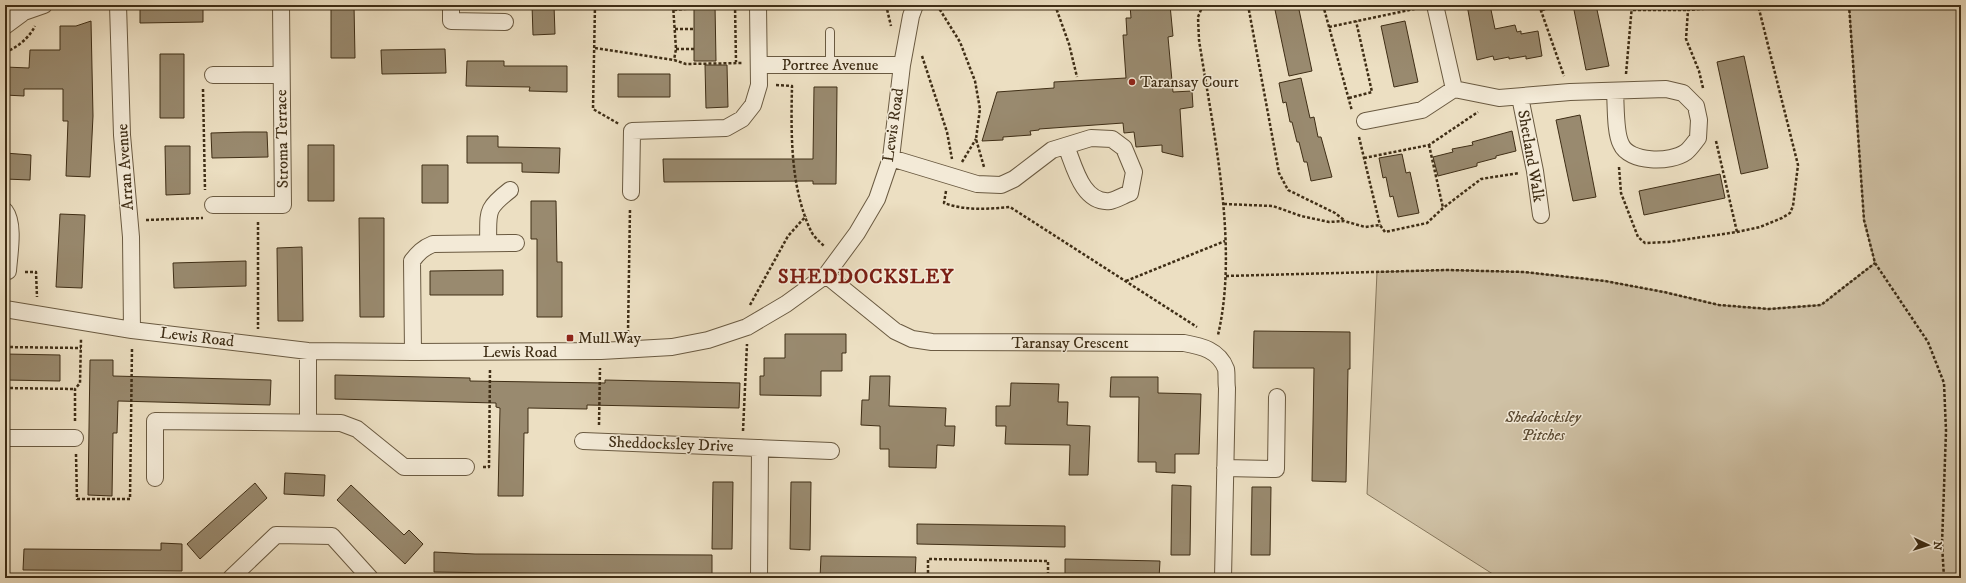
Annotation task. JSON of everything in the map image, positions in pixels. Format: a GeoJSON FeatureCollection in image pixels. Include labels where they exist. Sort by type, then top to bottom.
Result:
{"type":"FeatureCollection","features":[{"type":"Feature","properties":{"kind":"street"},"geometry":{"type":"LineString","coordinates":[[5,19],[9,5]]}},
{"type":"Feature","properties":{"kind":"street"},"geometry":{"type":"LineString","coordinates":[[5,26],[24,12],[40,5],[44,5]]}},
{"type":"Feature","properties":{"kind":"street","name":"Arran Avenue"},"geometry":{"type":"LineString","coordinates":[[118,5],[122,135],[130,221],[132,330]]}},
{"type":"Feature","properties":{"kind":"street","name":"Stroma Terrace"},"geometry":{"type":"LineString","coordinates":[[208,204],[284,205],[280,5]]}},
{"type":"Feature","properties":{"kind":"street"},"geometry":{"type":"LineString","coordinates":[[451,5],[451,22],[505,22]]}},
{"type":"Feature","properties":{"kind":"street","name":"Portree Avenue"},"geometry":{"type":"LineString","coordinates":[[632,131],[708,130],[726,128],[742,119],[753,104],[759,85],[758,5]]}},
{"type":"Feature","properties":{"kind":"street","name":"Lewis Road"},"geometry":{"type":"LineString","coordinates":[[5,309],[37,313],[132,330],[308,351],[490,352],[628,350],[672,347],[708,340],[747,327],[786,304],[826,275],[857,233],[877,199],[891,158],[902,64],[911,16],[915,5]]}},
{"type":"Feature","properties":{"kind":"street"},"geometry":{"type":"LineString","coordinates":[[1365,121],[1422,110],[1454,89],[1429,6]]}},
{"type":"Feature","properties":{"kind":"street","name":"Portree Avenue"},"geometry":{"type":"LineString","coordinates":[[759,65],[902,64]]}},
{"type":"Feature","properties":{"kind":"street","name":"Stroma Terrace"},"geometry":{"type":"LineString","coordinates":[[213,75],[281,75]]}},
{"type":"Feature","properties":{"kind":"street","name":"Shetland Walk"},"geometry":{"type":"LineString","coordinates":[[1454,89],[1499,98],[1570,92],[1619,92],[1666,89],[1683,93],[1696,106],[1699,120],[1698,138],[1685,153],[1670,158],[1641,160],[1630,155],[1621,145]]}},
{"type":"Feature","properties":{"kind":"street"},"geometry":{"type":"LineString","coordinates":[[1619,92],[1616,116],[1621,145]]}},
{"type":"Feature","properties":{"kind":"street","name":"Shetland Walk"},"geometry":{"type":"LineString","coordinates":[[1520,97],[1535,171],[1541,216]]}},
{"type":"Feature","properties":{"kind":"street"},"geometry":{"type":"LineString","coordinates":[[631,192],[632,131]]}},
{"type":"Feature","properties":{"kind":"street"},"geometry":{"type":"LineString","coordinates":[[891,158],[977,184],[1001,185],[1014,179],[1052,150],[1091,138],[1112,139],[1124,148],[1134,172],[1130,193],[1109,201],[1095,198],[1085,189],[1066,146]]}},
{"type":"Feature","properties":{"kind":"street"},"geometry":{"type":"LineString","coordinates":[[488,243],[489,209],[497,200],[510,190]]}},
{"type":"Feature","properties":{"kind":"street"},"geometry":{"type":"LineString","coordinates":[[5,211],[9,216],[10,225],[8,271]]}},
{"type":"Feature","properties":{"kind":"street"},"geometry":{"type":"LineString","coordinates":[[413,352],[412,261],[424,248],[433,244],[516,243]]}},
{"type":"Feature","properties":{"kind":"street","name":"Taransay Crescent"},"geometry":{"type":"LineString","coordinates":[[826,275],[895,331],[912,339],[932,342],[1184,343],[1202,346],[1216,354]]}},
{"type":"Feature","properties":{"kind":"street"},"geometry":{"type":"LineString","coordinates":[[308,351],[308,422]]}},
{"type":"Feature","properties":{"kind":"street"},"geometry":{"type":"LineString","coordinates":[[1216,354],[1226,369],[1223,578]]}},
{"type":"Feature","properties":{"kind":"street"},"geometry":{"type":"LineString","coordinates":[[1225,468],[1276,469],[1277,397]]}},
{"type":"Feature","properties":{"kind":"street"},"geometry":{"type":"LineString","coordinates":[[155,478],[155,421],[341,423],[357,429],[404,467],[466,468]]}},
{"type":"Feature","properties":{"kind":"street"},"geometry":{"type":"LineString","coordinates":[[5,438],[76,438]]}},
{"type":"Feature","properties":{"kind":"street","name":"Sheddocksley Drive"},"geometry":{"type":"LineString","coordinates":[[590,441],[831,451]]}},
{"type":"Feature","properties":{"kind":"street"},"geometry":{"type":"LineString","coordinates":[[759,578],[760,448]]}},
{"type":"Feature","properties":{"kind":"street"},"geometry":{"type":"LineString","coordinates":[[231,578],[276,535],[332,536],[370,578]]}},
{"type":"Feature","properties":{"kind":"lane"},"geometry":{"type":"LineString","coordinates":[[830,32],[830,65]]}},
{"type":"Feature","properties":{"kind":"path"},"geometry":{"type":"LineString","coordinates":[[595,5],[593,109],[632,131]]}},
{"type":"Feature","properties":{"kind":"path"},"geometry":{"type":"LineString","coordinates":[[673,5],[676,49],[674,60]]}},
{"type":"Feature","properties":{"kind":"path"},"geometry":{"type":"LineString","coordinates":[[735,5],[736,62]]}},
{"type":"Feature","properties":{"kind":"path"},"geometry":{"type":"LineString","coordinates":[[936,5],[960,42],[975,81],[980,109],[976,139],[983,165],[1001,185]]}},
{"type":"Feature","properties":{"kind":"path"},"geometry":{"type":"LineString","coordinates":[[1055,5],[1069,44],[1078,78]]}},
{"type":"Feature","properties":{"kind":"path"},"geometry":{"type":"LineString","coordinates":[[1202,5],[1198,17],[1199,40],[1224,204],[1226,276],[1223,315],[1216,354]]}},
{"type":"Feature","properties":{"kind":"path"},"geometry":{"type":"LineString","coordinates":[[1248,5],[1279,173],[1288,190],[1335,213],[1344,221]]}},
{"type":"Feature","properties":{"kind":"path"},"geometry":{"type":"LineString","coordinates":[[1539,5],[1570,92]]}},
{"type":"Feature","properties":{"kind":"path"},"geometry":{"type":"LineString","coordinates":[[1542,10],[1564,5]]}},
{"type":"Feature","properties":{"kind":"path"},"geometry":{"type":"LineString","coordinates":[[1619,92],[1633,10],[1632,5]]}},
{"type":"Feature","properties":{"kind":"path"},"geometry":{"type":"LineString","coordinates":[[1633,10],[1688,10],[1754,5]]}},
{"type":"Feature","properties":{"kind":"path"},"geometry":{"type":"LineString","coordinates":[[1621,145],[1618,169],[1622,193],[1638,237],[1646,243],[1674,241],[1737,232],[1760,227],[1790,213],[1793,206],[1798,165],[1758,5]]}},
{"type":"Feature","properties":{"kind":"path"},"geometry":{"type":"LineString","coordinates":[[1849,5],[1864,220],[1875,263],[1928,342],[1944,383],[1946,431],[1942,544],[1944,578]]}},
{"type":"Feature","properties":{"kind":"path"},"geometry":{"type":"LineString","coordinates":[[1329,26],[1429,6]]}},
{"type":"Feature","properties":{"kind":"path"},"geometry":{"type":"LineString","coordinates":[[674,10],[694,8]]}},
{"type":"Feature","properties":{"kind":"path"},"geometry":{"type":"LineString","coordinates":[[1688,10],[1686,39],[1699,71],[1704,94]]}},
{"type":"Feature","properties":{"kind":"path"},"geometry":{"type":"LineString","coordinates":[[1349,98],[1372,92],[1356,21]]}},
{"type":"Feature","properties":{"kind":"path"},"geometry":{"type":"LineString","coordinates":[[675,28],[694,29]]}},
{"type":"Feature","properties":{"kind":"path"},"geometry":{"type":"LineString","coordinates":[[595,48],[674,60],[686,64],[736,62],[759,65]]}},
{"type":"Feature","properties":{"kind":"path"},"geometry":{"type":"LineString","coordinates":[[676,49],[694,49]]}},
{"type":"Feature","properties":{"kind":"path"},"geometry":{"type":"LineString","coordinates":[[921,52],[947,132],[952,156],[950,176],[944,203],[977,209],[1010,206],[1198,327]]}},
{"type":"Feature","properties":{"kind":"path"},"geometry":{"type":"LineString","coordinates":[[130,221],[206,218],[208,204],[202,76],[213,75]]}},
{"type":"Feature","properties":{"kind":"path"},"geometry":{"type":"LineString","coordinates":[[759,85],[792,86],[790,139],[799,197],[811,232],[839,257]]}},
{"type":"Feature","properties":{"kind":"path"},"geometry":{"type":"LineString","coordinates":[[1364,158],[1429,145],[1499,98]]}},
{"type":"Feature","properties":{"kind":"path"},"geometry":{"type":"LineString","coordinates":[[950,176],[963,161],[976,139]]}},
{"type":"Feature","properties":{"kind":"path"},"geometry":{"type":"LineString","coordinates":[[1716,140],[1737,232]]}},
{"type":"Feature","properties":{"kind":"path"},"geometry":{"type":"LineString","coordinates":[[1429,145],[1443,208]]}},
{"type":"Feature","properties":{"kind":"path"},"geometry":{"type":"LineString","coordinates":[[1224,204],[1273,206],[1301,216],[1329,222],[1344,221],[1365,227],[1380,225],[1386,232],[1427,223],[1443,208],[1481,179],[1535,171]]}},
{"type":"Feature","properties":{"kind":"path"},"geometry":{"type":"LineString","coordinates":[[628,350],[631,192]]}},
{"type":"Feature","properties":{"kind":"path"},"geometry":{"type":"LineString","coordinates":[[258,205],[258,345]]}},
{"type":"Feature","properties":{"kind":"path"},"geometry":{"type":"LineString","coordinates":[[1126,281],[1225,241]]}},
{"type":"Feature","properties":{"kind":"path"},"geometry":{"type":"LineString","coordinates":[[1226,276],[1447,270],[1524,272],[1605,281],[1664,292],[1719,305],[1769,309],[1821,305],[1875,263]]}},
{"type":"Feature","properties":{"kind":"path"},"geometry":{"type":"LineString","coordinates":[[8,271],[36,272],[37,313]]}},
{"type":"Feature","properties":{"kind":"path"},"geometry":{"type":"LineString","coordinates":[[5,388],[74,389],[80,383],[81,322]]}},
{"type":"Feature","properties":{"kind":"path"},"geometry":{"type":"LineString","coordinates":[[74,389],[78,499],[130,499],[132,330]]}},
{"type":"Feature","properties":{"kind":"path"},"geometry":{"type":"LineString","coordinates":[[5,348],[81,348]]}},
{"type":"Feature","properties":{"kind":"path"},"geometry":{"type":"LineString","coordinates":[[590,441],[601,351]]}},
{"type":"Feature","properties":{"kind":"path"},"geometry":{"type":"LineString","coordinates":[[466,468],[489,467],[490,352]]}},
{"type":"Feature","properties":{"kind":"path"},"geometry":{"type":"LineString","coordinates":[[928,578],[928,559],[1048,561],[1048,578]]}},
{"type":"Feature","properties":{"kind":"green space","name":"Sheddocksley Pitches"},"geometry":{"type":"Polygon","coordinates":[[[1849,5],[1961,5],[1961,578],[1499,578],[1367,494],[1377,272],[1447,270],[1524,272],[1605,281],[1664,292],[1719,305],[1769,309],[1821,305],[1875,263],[1864,220],[1849,5]]]}},
{"type":"Feature","properties":{"kind":"building"},"geometry":{"type":"Polygon","coordinates":[[[140,5],[203,5],[203,22],[140,23],[140,5]]]}},
{"type":"Feature","properties":{"kind":"building"},"geometry":{"type":"Polygon","coordinates":[[[331,5],[354,5],[355,58],[331,58],[331,5]]]}},
{"type":"Feature","properties":{"kind":"building"},"geometry":{"type":"Polygon","coordinates":[[[532,5],[554,5],[555,34],[533,35],[532,5]]]}},
{"type":"Feature","properties":{"kind":"building"},"geometry":{"type":"Polygon","coordinates":[[[694,5],[715,5],[716,61],[694,61],[694,5]]]}},
{"type":"Feature","properties":{"kind":"building","name":"Taransay Court"},"geometry":{"type":"Polygon","coordinates":[[[1130,5],[1170,5],[1173,36],[1168,37],[1173,92],[1192,91],[1193,107],[1180,109],[1183,157],[1162,152],[1162,145],[1136,147],[1134,132],[1124,133],[1123,123],[1039,129],[1030,131],[1031,135],[1003,137],[1003,140],[982,141],[997,92],[1054,88],[1054,82],[1126,78],[1123,35],[1127,35],[1126,18],[1131,18],[1130,5]]]}},
{"type":"Feature","properties":{"kind":"building"},"geometry":{"type":"Polygon","coordinates":[[[1274,5],[1298,5],[1312,71],[1289,76],[1274,5]]]}},
{"type":"Feature","properties":{"kind":"building"},"geometry":{"type":"Polygon","coordinates":[[[1467,5],[1490,5],[1495,29],[1515,25],[1517,32],[1521,31],[1521,34],[1538,31],[1542,56],[1526,59],[1526,56],[1509,59],[1509,57],[1494,60],[1493,56],[1477,60],[1467,5]]]}},
{"type":"Feature","properties":{"kind":"building"},"geometry":{"type":"Polygon","coordinates":[[[1573,5],[1596,5],[1609,66],[1586,70],[1573,5]]]}},
{"type":"Feature","properties":{"kind":"building"},"geometry":{"type":"Polygon","coordinates":[[[91,21],[93,116],[90,177],[66,176],[68,121],[63,121],[63,89],[24,89],[24,96],[5,95],[5,67],[29,68],[30,50],[60,50],[60,26],[76,26],[91,21]]]}},
{"type":"Feature","properties":{"kind":"building"},"geometry":{"type":"Polygon","coordinates":[[[1405,21],[1418,82],[1394,87],[1381,26],[1405,21]]]}},
{"type":"Feature","properties":{"kind":"building"},"geometry":{"type":"Polygon","coordinates":[[[445,49],[446,73],[382,74],[381,50],[445,49]]]}},
{"type":"Feature","properties":{"kind":"building"},"geometry":{"type":"Polygon","coordinates":[[[160,54],[184,54],[184,118],[160,118],[160,54]]]}},
{"type":"Feature","properties":{"kind":"building"},"geometry":{"type":"Polygon","coordinates":[[[1744,56],[1768,168],[1741,174],[1717,62],[1744,56]]]}},
{"type":"Feature","properties":{"kind":"building"},"geometry":{"type":"Polygon","coordinates":[[[467,61],[504,61],[504,66],[567,66],[567,92],[529,91],[530,87],[466,86],[467,61]]]}},
{"type":"Feature","properties":{"kind":"building"},"geometry":{"type":"Polygon","coordinates":[[[705,65],[727,65],[728,107],[706,108],[705,65]]]}},
{"type":"Feature","properties":{"kind":"building"},"geometry":{"type":"Polygon","coordinates":[[[618,74],[670,74],[670,97],[618,97],[618,74]]]}},
{"type":"Feature","properties":{"kind":"building"},"geometry":{"type":"Polygon","coordinates":[[[1301,78],[1310,118],[1314,117],[1318,137],[1321,137],[1332,177],[1311,181],[1307,162],[1304,162],[1292,122],[1290,122],[1286,102],[1283,103],[1279,83],[1301,78]]]}},
{"type":"Feature","properties":{"kind":"building"},"geometry":{"type":"Polygon","coordinates":[[[814,87],[837,87],[836,184],[813,184],[813,181],[664,182],[663,159],[813,159],[814,87]]]}},
{"type":"Feature","properties":{"kind":"building"},"geometry":{"type":"Polygon","coordinates":[[[1580,115],[1596,197],[1573,201],[1556,120],[1580,115]]]}},
{"type":"Feature","properties":{"kind":"building"},"geometry":{"type":"Polygon","coordinates":[[[1512,131],[1516,151],[1477,163],[1477,166],[1438,176],[1433,157],[1453,152],[1452,149],[1473,145],[1472,142],[1512,131]]]}},
{"type":"Feature","properties":{"kind":"building"},"geometry":{"type":"Polygon","coordinates":[[[267,132],[268,157],[212,158],[211,133],[267,132]]]}},
{"type":"Feature","properties":{"kind":"building"},"geometry":{"type":"Polygon","coordinates":[[[467,136],[498,136],[498,147],[560,148],[559,173],[522,172],[522,163],[467,163],[467,136]]]}},
{"type":"Feature","properties":{"kind":"building"},"geometry":{"type":"Polygon","coordinates":[[[308,145],[334,145],[334,201],[308,201],[308,145]]]}},
{"type":"Feature","properties":{"kind":"building"},"geometry":{"type":"Polygon","coordinates":[[[165,146],[190,146],[190,194],[166,195],[165,146]]]}},
{"type":"Feature","properties":{"kind":"building"},"geometry":{"type":"Polygon","coordinates":[[[5,153],[31,155],[30,180],[5,179],[5,153]]]}},
{"type":"Feature","properties":{"kind":"building"},"geometry":{"type":"Polygon","coordinates":[[[1402,154],[1406,173],[1410,172],[1419,213],[1398,217],[1393,196],[1390,197],[1386,177],[1383,178],[1379,158],[1402,154]]]}},
{"type":"Feature","properties":{"kind":"building"},"geometry":{"type":"Polygon","coordinates":[[[422,165],[448,165],[448,203],[422,203],[422,165]]]}},
{"type":"Feature","properties":{"kind":"building"},"geometry":{"type":"Polygon","coordinates":[[[1720,174],[1725,198],[1644,215],[1639,191],[1720,174]]]}},
{"type":"Feature","properties":{"kind":"building"},"geometry":{"type":"Polygon","coordinates":[[[531,201],[556,201],[557,262],[562,262],[562,317],[537,317],[537,239],[531,239],[531,201]]]}},
{"type":"Feature","properties":{"kind":"building"},"geometry":{"type":"Polygon","coordinates":[[[60,214],[85,215],[82,288],[56,287],[60,214]]]}},
{"type":"Feature","properties":{"kind":"building"},"geometry":{"type":"Polygon","coordinates":[[[359,218],[384,218],[384,317],[360,317],[359,218]]]}},
{"type":"Feature","properties":{"kind":"building"},"geometry":{"type":"Polygon","coordinates":[[[302,247],[303,321],[278,321],[277,248],[302,247]]]}},
{"type":"Feature","properties":{"kind":"building"},"geometry":{"type":"Polygon","coordinates":[[[246,261],[246,286],[174,288],[173,263],[246,261]]]}},
{"type":"Feature","properties":{"kind":"building"},"geometry":{"type":"Polygon","coordinates":[[[503,270],[503,295],[430,295],[430,271],[503,270]]]}},
{"type":"Feature","properties":{"kind":"building"},"geometry":{"type":"Polygon","coordinates":[[[1254,331],[1350,332],[1346,482],[1312,481],[1314,368],[1253,368],[1254,331]]]}},
{"type":"Feature","properties":{"kind":"building"},"geometry":{"type":"Polygon","coordinates":[[[785,334],[846,334],[846,353],[842,353],[842,371],[821,371],[821,396],[760,395],[760,376],[764,376],[764,358],[785,358],[785,334]]]}},
{"type":"Feature","properties":{"kind":"building"},"geometry":{"type":"Polygon","coordinates":[[[5,354],[60,355],[60,381],[5,380],[5,354]]]}},
{"type":"Feature","properties":{"kind":"building"},"geometry":{"type":"Polygon","coordinates":[[[90,360],[113,360],[113,376],[271,380],[270,405],[118,401],[117,433],[113,433],[112,496],[88,495],[90,360]]]}},
{"type":"Feature","properties":{"kind":"building"},"geometry":{"type":"Polygon","coordinates":[[[335,375],[470,378],[470,381],[605,383],[605,380],[740,383],[739,408],[587,405],[587,409],[528,408],[528,433],[524,433],[523,496],[498,496],[500,408],[496,407],[496,403],[335,399],[335,375]]]}},
{"type":"Feature","properties":{"kind":"building"},"geometry":{"type":"Polygon","coordinates":[[[870,376],[890,376],[889,406],[946,408],[945,426],[955,426],[954,446],[937,445],[936,468],[889,467],[889,449],[880,449],[880,426],[861,425],[862,400],[869,400],[870,376]]]}},
{"type":"Feature","properties":{"kind":"building"},"geometry":{"type":"Polygon","coordinates":[[[1111,377],[1158,377],[1158,393],[1201,394],[1199,454],[1175,454],[1175,473],[1156,472],[1156,462],[1138,462],[1139,397],[1110,397],[1111,377]]]}},
{"type":"Feature","properties":{"kind":"building"},"geometry":{"type":"Polygon","coordinates":[[[1011,383],[1059,384],[1058,402],[1068,402],[1067,425],[1090,426],[1088,475],[1069,475],[1070,445],[1005,444],[1006,426],[996,426],[996,406],[1010,406],[1011,383]]]}},
{"type":"Feature","properties":{"kind":"building"},"geometry":{"type":"Polygon","coordinates":[[[285,473],[325,475],[324,496],[284,494],[285,473]]]}},
{"type":"Feature","properties":{"kind":"building"},"geometry":{"type":"Polygon","coordinates":[[[713,482],[733,482],[732,549],[712,549],[713,482]]]}},
{"type":"Feature","properties":{"kind":"building"},"geometry":{"type":"Polygon","coordinates":[[[791,482],[811,482],[810,550],[790,549],[791,482]]]}},
{"type":"Feature","properties":{"kind":"building"},"geometry":{"type":"Polygon","coordinates":[[[255,483],[267,498],[200,559],[187,544],[255,483]]]}},
{"type":"Feature","properties":{"kind":"building"},"geometry":{"type":"Polygon","coordinates":[[[351,485],[404,535],[409,530],[423,544],[405,564],[337,500],[351,485]]]}},
{"type":"Feature","properties":{"kind":"building"},"geometry":{"type":"Polygon","coordinates":[[[1172,485],[1191,486],[1190,555],[1171,555],[1172,485]]]}},
{"type":"Feature","properties":{"kind":"building"},"geometry":{"type":"Polygon","coordinates":[[[1252,487],[1271,487],[1270,555],[1251,555],[1252,487]]]}},
{"type":"Feature","properties":{"kind":"building"},"geometry":{"type":"Polygon","coordinates":[[[917,524],[1065,526],[1065,547],[917,544],[917,524]]]}},
{"type":"Feature","properties":{"kind":"building"},"geometry":{"type":"Polygon","coordinates":[[[161,543],[182,544],[182,571],[23,570],[24,549],[161,550],[161,543]]]}},
{"type":"Feature","properties":{"kind":"building"},"geometry":{"type":"Polygon","coordinates":[[[434,552],[475,554],[712,555],[712,576],[434,572],[434,552]]]}},
{"type":"Feature","properties":{"kind":"building"},"geometry":{"type":"Polygon","coordinates":[[[821,556],[916,557],[915,578],[820,578],[821,556]]]}},
{"type":"Feature","properties":{"kind":"building"},"geometry":{"type":"Polygon","coordinates":[[[1065,559],[1160,561],[1159,578],[1065,578],[1065,559]]]}},
{"type":"Feature","properties":{"kind":"place","name":"Taransay Court"},"geometry":{"type":"Point","coordinates":[1132,82]}},
{"type":"Feature","properties":{"kind":"place","name":"Mull Way"},"geometry":{"type":"Point","coordinates":[570,338]}},
{"type":"Feature","properties":{"kind":"district","name":"SHEDDOCKSLEY"},"geometry":{"type":"Point","coordinates":[866,277]}}]}
